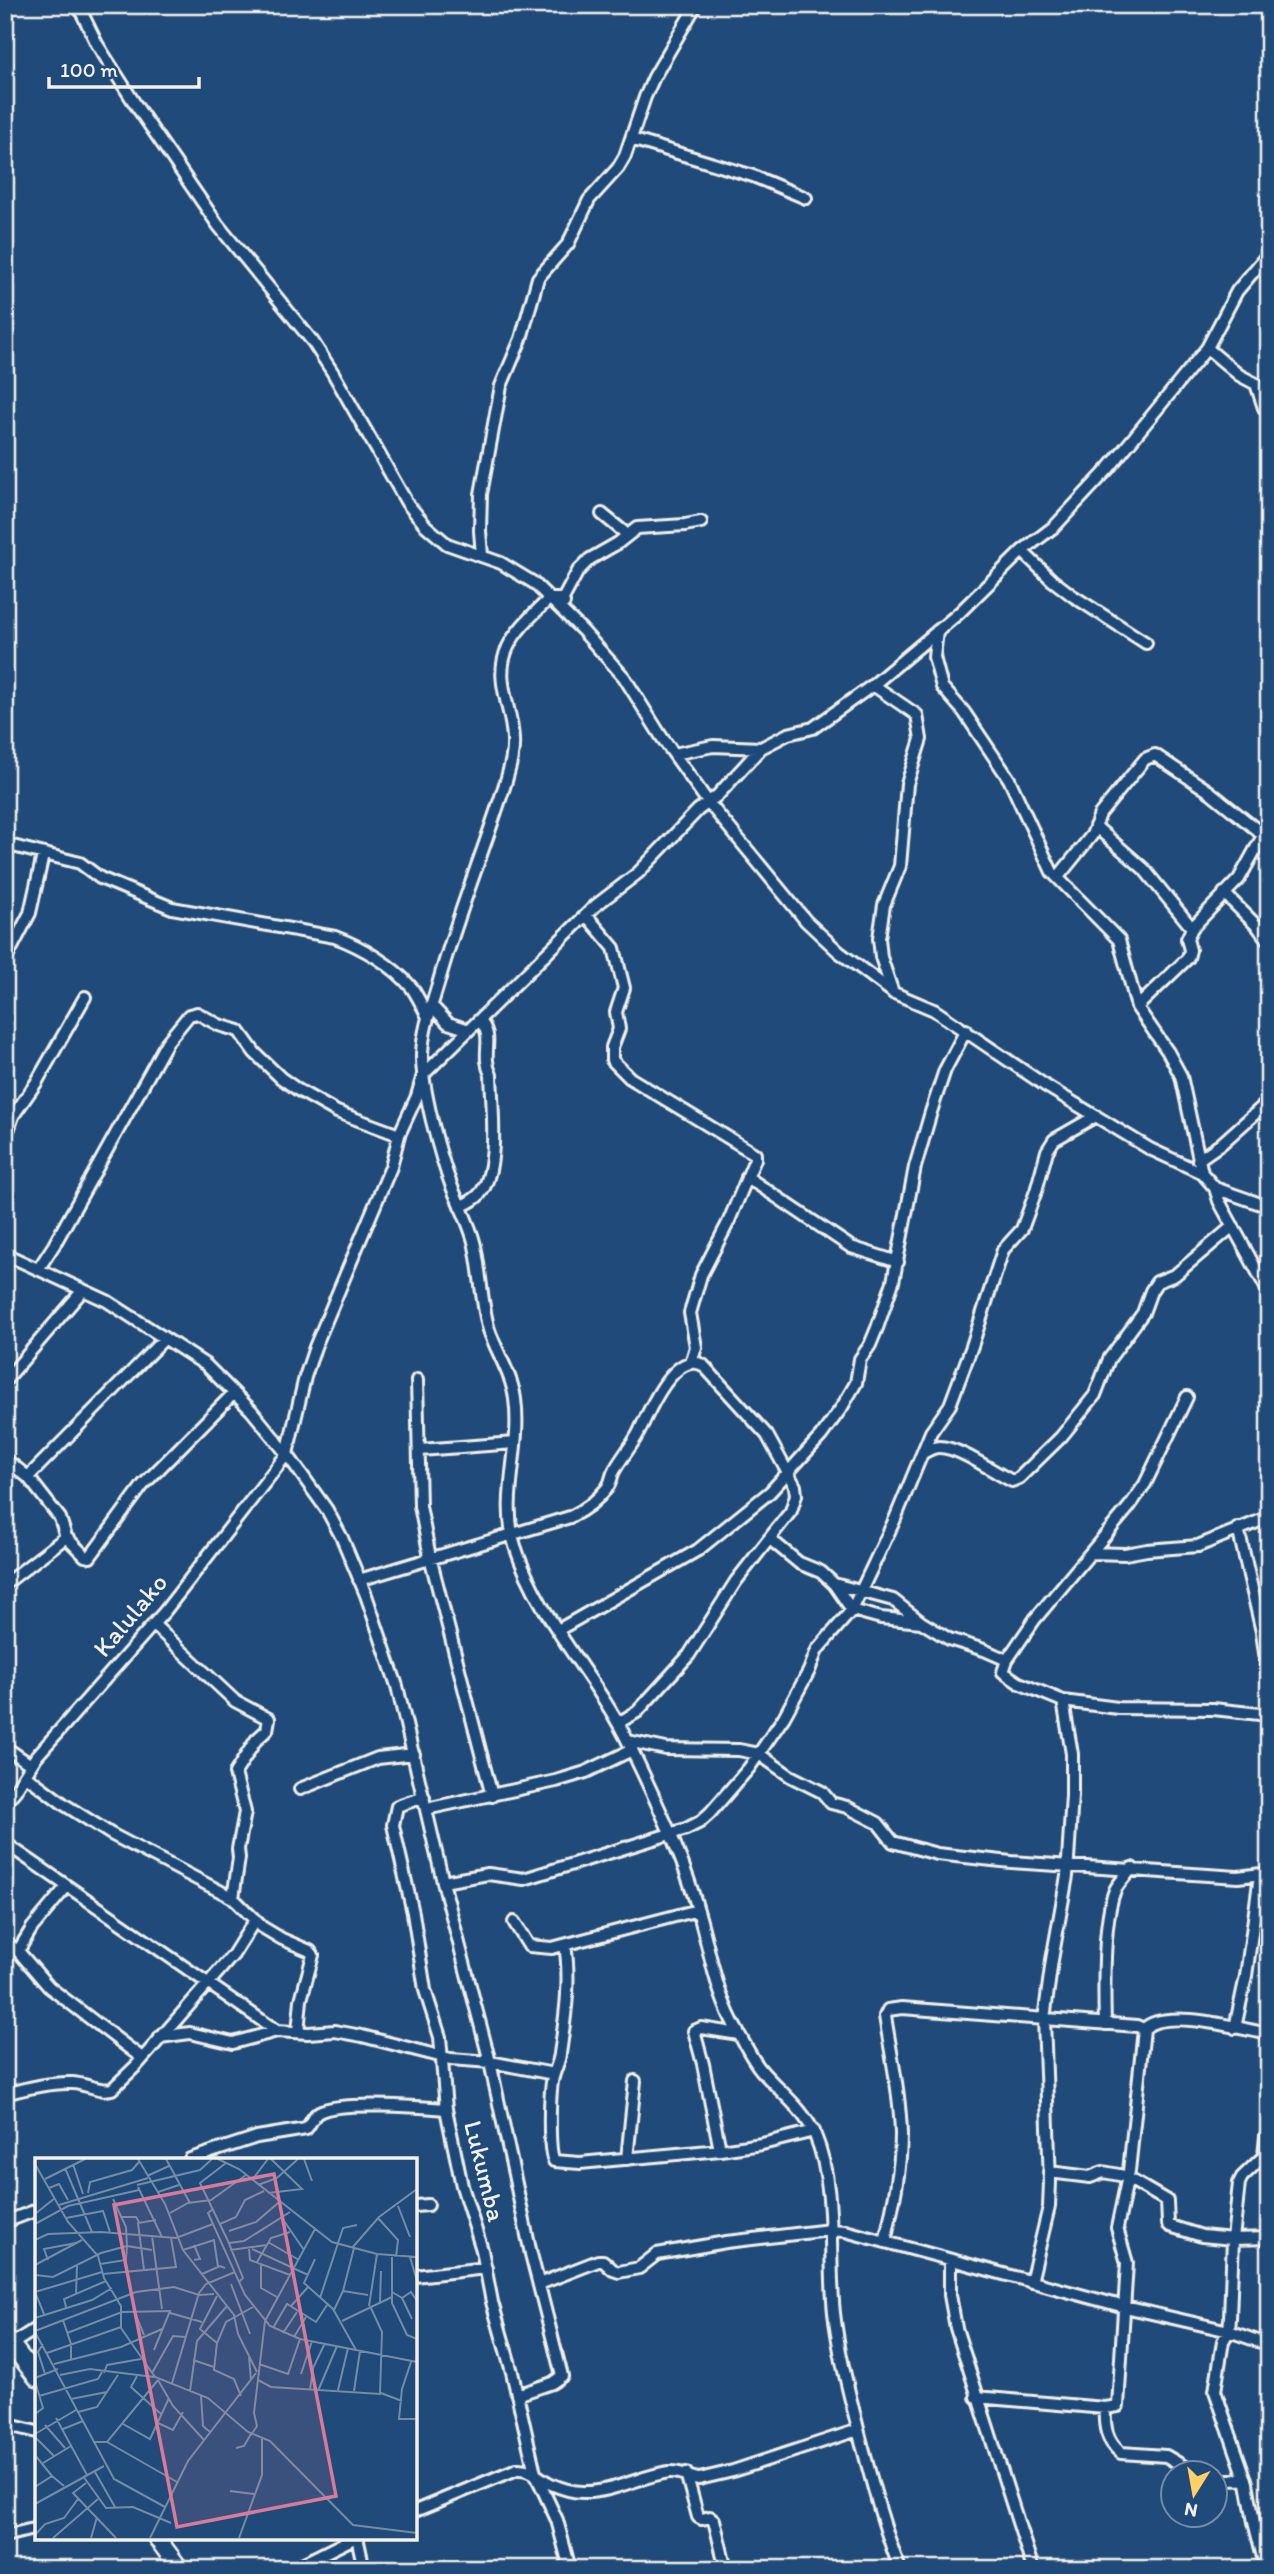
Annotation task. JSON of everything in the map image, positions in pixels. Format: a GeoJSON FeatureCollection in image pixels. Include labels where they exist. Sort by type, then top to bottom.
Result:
{"type":"FeatureCollection","features":[{"type":"Feature","properties":{"kind":"street"},"geometry":{"type":"LineString","coordinates":[[78,5],[97,44],[137,107],[218,225],[313,342],[407,503],[426,526],[447,544],[501,562],[534,583],[565,613],[624,677],[643,710],[708,802],[806,921],[839,952],[894,993],[934,1010],[1046,1086],[1150,1149],[1202,1173]]}},
{"type":"Feature","properties":{"kind":"street"},"geometry":{"type":"LineString","coordinates":[[482,555],[481,494],[501,386],[520,339],[538,278],[568,244],[589,200],[618,168],[654,77],[696,5]]}},
{"type":"Feature","properties":{"kind":"street"},"geometry":{"type":"LineString","coordinates":[[631,139],[753,176],[806,198]]}},
{"type":"Feature","properties":{"kind":"street"},"geometry":{"type":"LineString","coordinates":[[287,1454],[315,1347],[391,1167],[399,1135],[417,1096],[423,1075],[586,915],[645,866],[718,795],[761,748],[788,734],[813,727],[873,685],[959,613],[1022,551],[1055,526],[1086,493],[1207,348],[1237,292],[1269,253]]}},
{"type":"Feature","properties":{"kind":"street"},"geometry":{"type":"LineString","coordinates":[[1207,348],[1234,371],[1256,384],[1264,408],[1269,411]]}},
{"type":"Feature","properties":{"kind":"street"},"geometry":{"type":"LineString","coordinates":[[602,514],[627,533]]}},
{"type":"Feature","properties":{"kind":"street"},"geometry":{"type":"LineString","coordinates":[[565,613],[563,599],[584,565],[627,533],[637,528],[685,526],[701,522]]}},
{"type":"Feature","properties":{"kind":"street"},"geometry":{"type":"LineString","coordinates":[[1022,551],[1073,596],[1146,643]]}},
{"type":"Feature","properties":{"kind":"street"},"geometry":{"type":"LineString","coordinates":[[563,599],[550,599],[517,633],[502,666],[502,689],[513,734],[511,765],[463,903],[430,1012],[422,1048],[423,1075],[446,1171],[474,1240],[481,1297],[490,1332],[513,1387],[516,1413],[510,1507],[512,1534],[529,1580],[618,1723],[670,1834],[698,1910],[719,1994],[739,2035],[762,2071],[814,2131],[825,2176],[832,2288],[841,2366],[879,2510],[900,2569]]}},
{"type":"Feature","properties":{"kind":"street"},"geometry":{"type":"LineString","coordinates":[[937,631],[934,657],[942,687],[964,712],[1009,779],[1031,822],[1047,863],[1119,940],[1137,1007],[1181,1076],[1202,1173],[1215,1188],[1269,1293]]}},
{"type":"Feature","properties":{"kind":"street"},"geometry":{"type":"LineString","coordinates":[[873,685],[917,715],[921,739],[907,784],[900,866],[884,905],[879,938],[881,957],[894,993]]}},
{"type":"Feature","properties":{"kind":"street"},"geometry":{"type":"LineString","coordinates":[[674,754],[713,747],[761,748]]}},
{"type":"Feature","properties":{"kind":"street"},"geometry":{"type":"LineString","coordinates":[[1058,877],[1092,835],[1100,814],[1145,759],[1155,755],[1266,830],[1239,878],[1192,928],[1187,939],[1190,950],[1188,958],[1137,1007]]}},
{"type":"Feature","properties":{"kind":"street"},"geometry":{"type":"LineString","coordinates":[[1095,826],[1144,869],[1192,928]]}},
{"type":"Feature","properties":{"kind":"street"},"geometry":{"type":"LineString","coordinates":[[5,844],[80,863],[100,878],[172,908],[335,937],[355,944],[400,976],[430,1012],[447,1023],[469,1030]]}},
{"type":"Feature","properties":{"kind":"street"},"geometry":{"type":"LineString","coordinates":[[5,961],[30,913],[43,855]]}},
{"type":"Feature","properties":{"kind":"street"},"geometry":{"type":"LineString","coordinates":[[1224,893],[1269,942]]}},
{"type":"Feature","properties":{"kind":"street"},"geometry":{"type":"LineString","coordinates":[[586,915],[614,948],[624,988],[616,1012],[619,1029],[612,1047],[612,1060],[640,1085],[755,1154],[728,1223],[698,1284],[690,1313],[696,1347],[691,1363]]}},
{"type":"Feature","properties":{"kind":"street"},"geometry":{"type":"LineString","coordinates":[[5,1139],[13,1116],[36,1083],[85,997]]}},
{"type":"Feature","properties":{"kind":"street"},"geometry":{"type":"LineString","coordinates":[[38,1268],[54,1245],[167,1042],[189,1015],[197,1013],[219,1025],[239,1031],[255,1053],[281,1078],[337,1112],[399,1135]]}},
{"type":"Feature","properties":{"kind":"street"},"geometry":{"type":"LineString","coordinates":[[460,1207],[475,1199],[482,1191],[491,1164],[491,1075],[485,1063],[488,1033],[479,1020]]}},
{"type":"Feature","properties":{"kind":"street"},"geometry":{"type":"LineString","coordinates":[[558,1630],[698,1550],[770,1492],[821,1436],[852,1392],[858,1377],[860,1359],[877,1328],[898,1262],[915,1167],[931,1112],[945,1070],[966,1030]]}},
{"type":"Feature","properties":{"kind":"street"},"geometry":{"type":"LineString","coordinates":[[1198,1160],[1221,1144],[1269,1101]]}},
{"type":"Feature","properties":{"kind":"street"},"geometry":{"type":"LineString","coordinates":[[443,1882],[488,1874],[524,1879],[670,1834],[700,1822],[759,1754],[785,1717],[817,1650],[852,1611],[931,1432],[950,1405],[1003,1250],[1022,1229],[1047,1151],[1054,1140],[1096,1116]]}},
{"type":"Feature","properties":{"kind":"street"},"geometry":{"type":"LineString","coordinates":[[747,1177],[851,1247],[898,1262]]}},
{"type":"Feature","properties":{"kind":"street"},"geometry":{"type":"LineString","coordinates":[[1215,1188],[1269,1206]]}},
{"type":"Feature","properties":{"kind":"street"},"geometry":{"type":"LineString","coordinates":[[923,1453],[936,1446],[946,1448],[977,1461],[1012,1481],[1019,1478],[1061,1437],[1094,1395],[1109,1360],[1143,1313],[1157,1282],[1175,1275],[1233,1226]]}},
{"type":"Feature","properties":{"kind":"street"},"geometry":{"type":"LineString","coordinates":[[5,1254],[107,1301],[206,1365],[287,1454],[327,1510],[342,1538],[387,1653],[414,1754],[443,1882],[490,2062],[562,2376],[552,2383],[517,2395]]}},
{"type":"Feature","properties":{"kind":"street"},"geometry":{"type":"LineString","coordinates":[[5,1381],[83,1290]]}},
{"type":"Feature","properties":{"kind":"street"},"geometry":{"type":"LineString","coordinates":[[28,1477],[164,1339]]}},
{"type":"Feature","properties":{"kind":"street"},"geometry":{"type":"LineString","coordinates":[[359,1580],[570,1517],[589,1508],[609,1486],[614,1472],[632,1445],[657,1395],[681,1366],[691,1363],[703,1365],[767,1436],[797,1490],[795,1500],[791,1511],[736,1581],[689,1655],[637,1712],[618,1723]]}},
{"type":"Feature","properties":{"kind":"street"},"geometry":{"type":"LineString","coordinates":[[417,1380],[421,1506],[430,1557],[492,1796]]}},
{"type":"Feature","properties":{"kind":"street"},"geometry":{"type":"LineString","coordinates":[[5,1459],[28,1477],[60,1518],[66,1537],[85,1556],[90,1557],[143,1485],[234,1393]]}},
{"type":"Feature","properties":{"kind":"street"},"geometry":{"type":"LineString","coordinates":[[1187,1397],[1145,1484],[1129,1507],[1035,1619],[1002,1670],[1029,1688],[1063,1701],[1118,1708],[1213,1709],[1269,1715]]}},
{"type":"Feature","properties":{"kind":"street"},"geometry":{"type":"LineString","coordinates":[[419,1450],[515,1443]]}},
{"type":"Feature","properties":{"kind":"street","name":"Kalulako"},"geometry":{"type":"LineString","coordinates":[[5,1802],[28,1770],[153,1624],[287,1454]]}},
{"type":"Feature","properties":{"kind":"street"},"geometry":{"type":"LineString","coordinates":[[1091,1553],[1125,1554],[1198,1546],[1269,1517]]}},
{"type":"Feature","properties":{"kind":"street"},"geometry":{"type":"LineString","coordinates":[[1238,1528],[1262,1632],[1269,1682]]}},
{"type":"Feature","properties":{"kind":"street"},"geometry":{"type":"LineString","coordinates":[[5,1584],[66,1537]]}},
{"type":"Feature","properties":{"kind":"street"},"geometry":{"type":"LineString","coordinates":[[770,1539],[799,1563],[821,1573],[834,1584],[852,1611],[881,1618],[920,1622]]}},
{"type":"Feature","properties":{"kind":"street"},"geometry":{"type":"LineString","coordinates":[[834,1584],[893,1600],[920,1622],[956,1643],[984,1650],[1007,1660]]}},
{"type":"Feature","properties":{"kind":"street"},"geometry":{"type":"LineString","coordinates":[[153,1624],[235,1700],[269,1719],[267,1730],[256,1740],[235,1773],[245,1812],[237,1849],[239,1858],[233,1898]]}},
{"type":"Feature","properties":{"kind":"street"},"geometry":{"type":"LineString","coordinates":[[1031,2282],[1049,2207],[1044,2019],[1068,1864],[1072,1795],[1072,1754],[1063,1701]]}},
{"type":"Feature","properties":{"kind":"street"},"geometry":{"type":"LineString","coordinates":[[426,1809],[492,1796],[586,1772],[630,1746],[738,1750],[759,1754],[790,1776],[822,1792],[831,1803],[847,1807],[878,1823],[889,1839],[901,1845],[949,1855],[1238,1877],[1264,1874],[1235,2028]]}},
{"type":"Feature","properties":{"kind":"street"},"geometry":{"type":"LineString","coordinates":[[5,1747],[65,1805],[110,1834],[233,1898],[256,1920],[282,1939],[310,1951],[313,1955],[301,2000],[298,2032]]}},
{"type":"Feature","properties":{"kind":"street"},"geometry":{"type":"LineString","coordinates":[[300,1789],[378,1758],[414,1754]]}},
{"type":"Feature","properties":{"kind":"street","name":"Lukumba"},"geometry":{"type":"LineString","coordinates":[[424,1797],[397,1806],[393,1825],[413,1913],[425,1990],[440,2037],[446,2109],[462,2186],[486,2268],[535,2473],[557,2521],[570,2569]]}},
{"type":"Feature","properties":{"kind":"street"},"geometry":{"type":"LineString","coordinates":[[5,1843],[277,2031]]}},
{"type":"Feature","properties":{"kind":"street"},"geometry":{"type":"LineString","coordinates":[[1105,2024],[1104,1989],[1109,1921],[1115,1891],[1132,1868]]}},
{"type":"Feature","properties":{"kind":"street"},"geometry":{"type":"LineString","coordinates":[[18,1951],[32,1928],[67,1886]]}},
{"type":"Feature","properties":{"kind":"street"},"geometry":{"type":"LineString","coordinates":[[514,1922],[529,1946],[552,1948],[698,1910]]}},
{"type":"Feature","properties":{"kind":"street"},"geometry":{"type":"LineString","coordinates":[[5,2094],[68,2083],[91,2085],[101,2090],[112,2089],[233,1955],[256,1920]]}},
{"type":"Feature","properties":{"kind":"street"},"geometry":{"type":"LineString","coordinates":[[5,1942],[18,1951],[49,1987],[142,2058]]}},
{"type":"Feature","properties":{"kind":"street"},"geometry":{"type":"LineString","coordinates":[[565,1945],[568,1966],[567,1992],[560,2056],[554,2074],[550,2143],[550,2153],[554,2161],[580,2163],[720,2150],[762,2144],[814,2131]]}},
{"type":"Feature","properties":{"kind":"street"},"geometry":{"type":"LineString","coordinates":[[885,2242],[897,2183],[901,2134],[886,2011],[902,2008],[1144,2029],[1152,2024],[1182,2020],[1269,2034]]}},
{"type":"Feature","properties":{"kind":"street"},"geometry":{"type":"LineString","coordinates":[[720,2150],[694,2031],[701,2028],[739,2035]]}},
{"type":"Feature","properties":{"kind":"street"},"geometry":{"type":"LineString","coordinates":[[976,2397],[1105,2408],[1118,2406],[1126,2263],[1117,2232],[1127,2179],[1144,2029]]}},
{"type":"Feature","properties":{"kind":"street"},"geometry":{"type":"LineString","coordinates":[[160,2037],[190,2033],[233,2043],[277,2031],[346,2033],[442,2057],[490,2062],[554,2074]]}},
{"type":"Feature","properties":{"kind":"street"},"geometry":{"type":"LineString","coordinates":[[627,2159],[635,2081]]}},
{"type":"Feature","properties":{"kind":"street"},"geometry":{"type":"LineString","coordinates":[[193,2158],[257,2137],[306,2129],[316,2114],[330,2108],[409,2106],[446,2109]]}},
{"type":"Feature","properties":{"kind":"street"},"geometry":{"type":"LineString","coordinates":[[1266,2569],[1246,2479],[1215,2391],[1223,2341],[1228,2331],[1239,2183],[1264,2156],[1266,2136],[1269,2134]]}},
{"type":"Feature","properties":{"kind":"street"},"geometry":{"type":"LineString","coordinates":[[1049,2172],[1090,2178],[1102,2172],[1124,2176],[1167,2201],[1170,2227],[1202,2236],[1269,2238]]}},
{"type":"Feature","properties":{"kind":"street"},"geometry":{"type":"LineString","coordinates":[[416,2206],[428,2206]]}},
{"type":"Feature","properties":{"kind":"street"},"geometry":{"type":"LineString","coordinates":[[5,2222],[35,2211]]}},
{"type":"Feature","properties":{"kind":"street"},"geometry":{"type":"LineString","coordinates":[[539,2284],[598,2261],[603,2261],[612,2270],[619,2272],[639,2268],[656,2254],[726,2242],[830,2230],[845,2231],[1125,2307],[1228,2331],[1269,2345]]}},
{"type":"Feature","properties":{"kind":"street"},"geometry":{"type":"LineString","coordinates":[[950,2261],[952,2310],[976,2397],[1033,2569]]}},
{"type":"Feature","properties":{"kind":"street"},"geometry":{"type":"LineString","coordinates":[[416,2276],[486,2268]]}},
{"type":"Feature","properties":{"kind":"street"},"geometry":{"type":"LineString","coordinates":[[35,2329],[9,2340],[35,2375]]}},
{"type":"Feature","properties":{"kind":"street"},"geometry":{"type":"LineString","coordinates":[[1105,2408],[1108,2436],[1118,2450],[1169,2458]]}},
{"type":"Feature","properties":{"kind":"street"},"geometry":{"type":"LineString","coordinates":[[5,2424],[35,2432]]}},
{"type":"Feature","properties":{"kind":"street"},"geometry":{"type":"LineString","coordinates":[[416,2511],[509,2471],[524,2468],[549,2483],[583,2492],[611,2488],[656,2475],[686,2473],[695,2479],[713,2477],[858,2430]]}},
{"type":"Feature","properties":{"kind":"street"},"geometry":{"type":"LineString","coordinates":[[686,2473],[698,2517],[710,2517],[714,2520],[726,2569]]}},
{"type":"Feature","properties":{"kind":"street"},"geometry":{"type":"LineString","coordinates":[[1228,2480],[1246,2479]]}},
{"type":"Feature","properties":{"kind":"street"},"geometry":{"type":"LineString","coordinates":[[5,2536],[35,2528]]}},
{"type":"Feature","properties":{"kind":"street"},"geometry":{"type":"LineString","coordinates":[[157,2539],[176,2567]]}},
{"type":"Feature","properties":{"kind":"street"},"geometry":{"type":"LineString","coordinates":[[292,2569],[353,2539]]}},
{"type":"Feature","properties":{"kind":"street"},"geometry":{"type":"LineString","coordinates":[[357,2539],[364,2569]]}}]}
